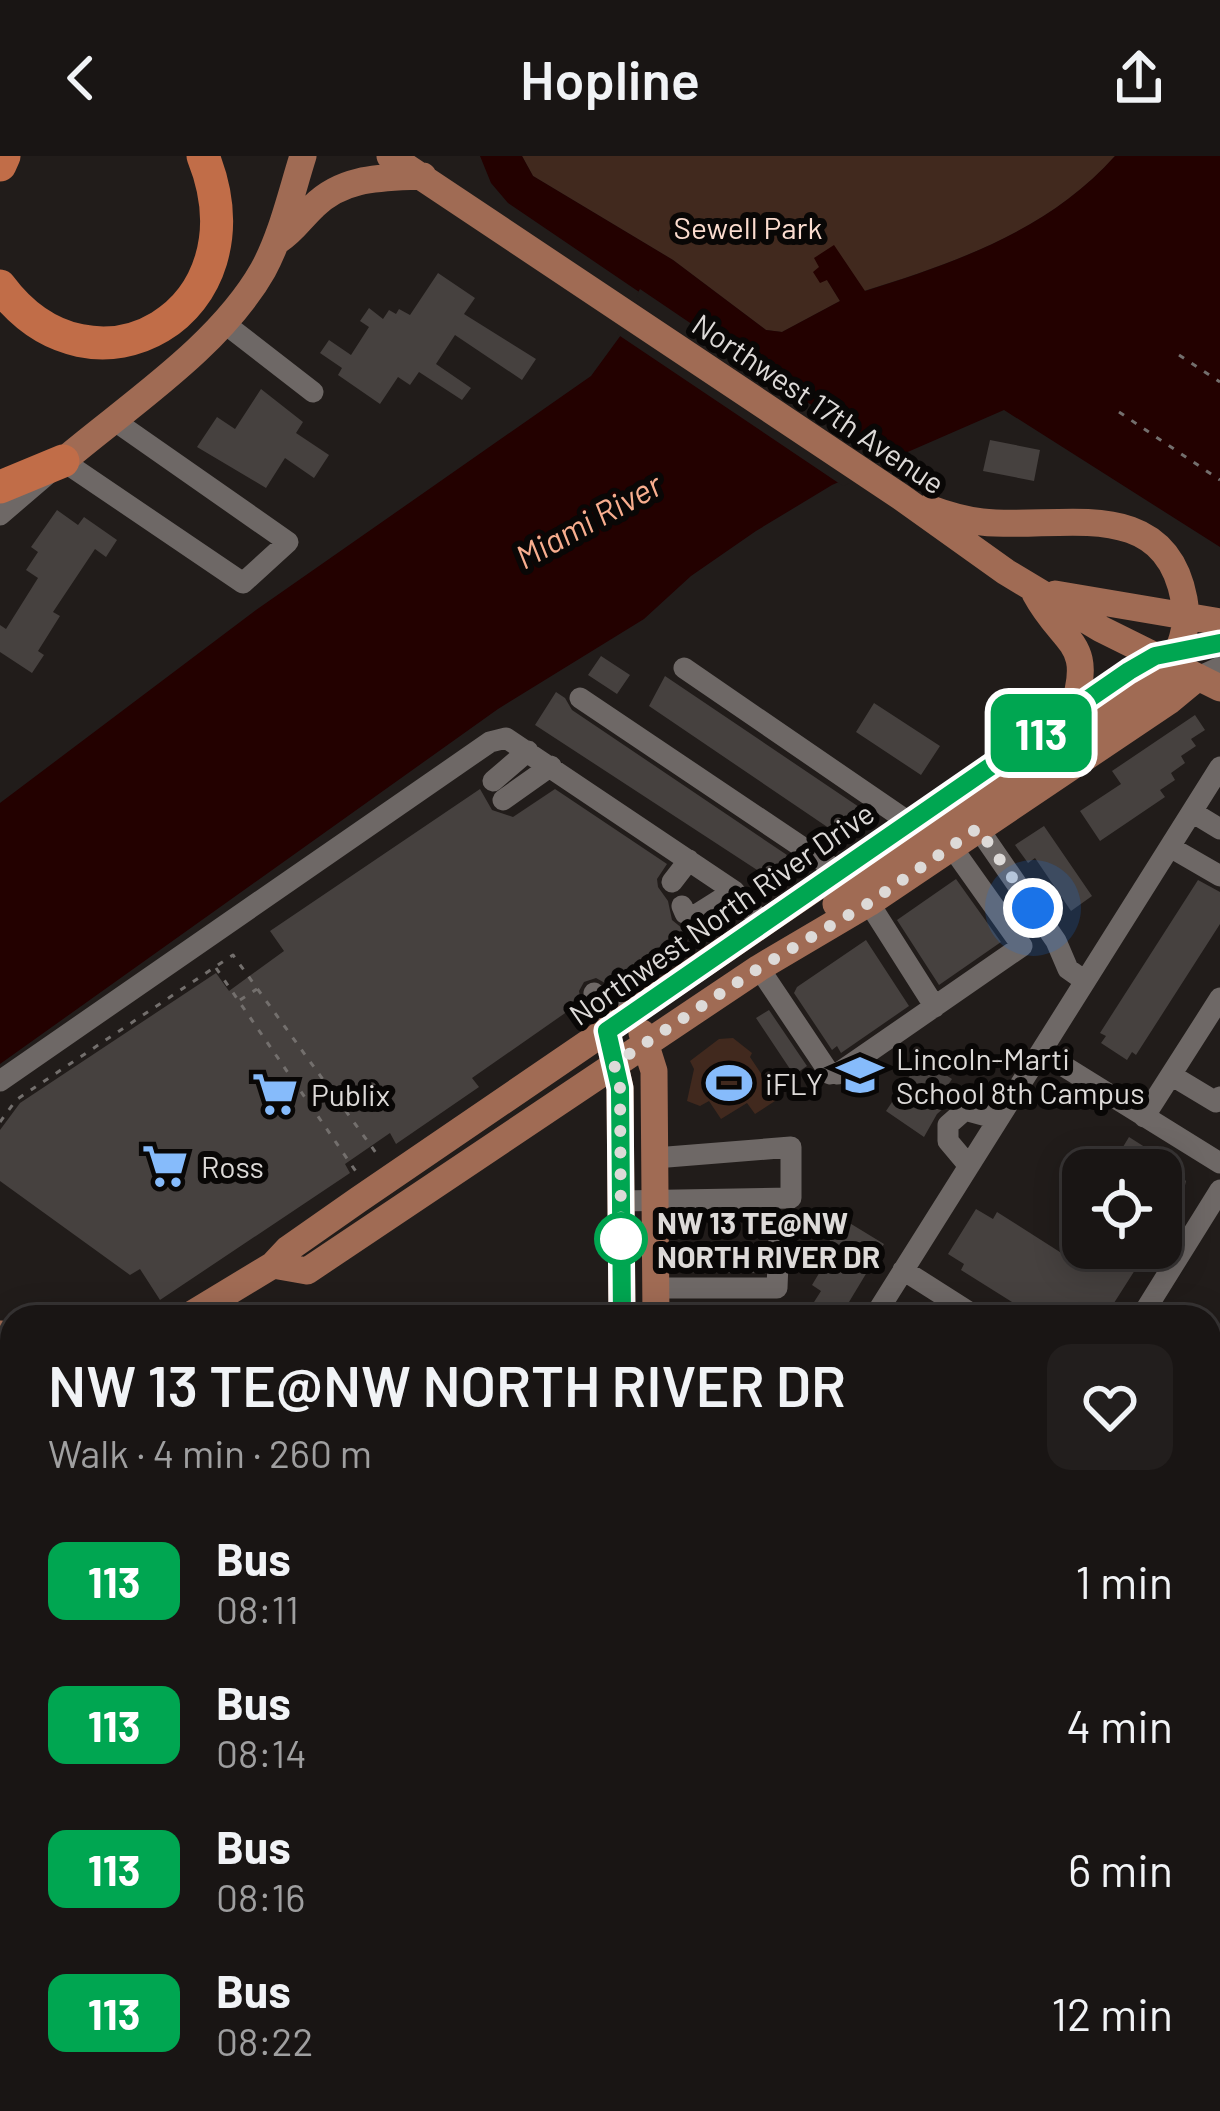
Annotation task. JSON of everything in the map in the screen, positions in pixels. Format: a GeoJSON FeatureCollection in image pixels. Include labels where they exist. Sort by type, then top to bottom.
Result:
{"type":"FeatureCollection","features":[{"type":"Feature","properties":{"kind":"highway"},"geometry":{"type":"LineString","coordinates":[[0,165],[4,156]]}},
{"type":"Feature","properties":{"kind":"highway"},"geometry":{"type":"LineString","coordinates":[[0,286],[32,320],[70,338],[121,341],[166,323],[200,291],[218,243],[217,194],[203,156]]}},
{"type":"Feature","properties":{"kind":"highway"},"geometry":{"type":"LineString","coordinates":[[0,488],[63,461]]}},
{"type":"Feature","properties":{"kind":"main road"},"geometry":{"type":"LineString","coordinates":[[63,461],[224,322],[255,283],[276,242],[303,156]]}},
{"type":"Feature","properties":{"kind":"main road","name":"Northwest 17th Avenue"},"geometry":{"type":"LineString","coordinates":[[390,156],[1034,590],[1155,656],[1213,677]]}},
{"type":"Feature","properties":{"kind":"main road"},"geometry":{"type":"LineString","coordinates":[[276,242],[298,227],[320,200],[343,186],[369,178],[423,176]]}},
{"type":"Feature","properties":{"kind":"main road"},"geometry":{"type":"LineString","coordinates":[[759,968],[831,908],[1141,693],[1168,669],[1181,642],[1185,612],[1180,584],[1167,559],[1141,535],[1116,524],[982,522],[901,497]]}},
{"type":"Feature","properties":{"kind":"main road"},"geometry":{"type":"LineString","coordinates":[[1034,590],[1220,622]]}},
{"type":"Feature","properties":{"kind":"main road"},"geometry":{"type":"LineString","coordinates":[[1034,590],[1051,622],[1071,638],[1080,653],[1079,690],[1072,712]]}},
{"type":"Feature","properties":{"kind":"main road","name":"Northwest North River Drive"},"geometry":{"type":"LineString","coordinates":[[208,1305],[273,1265],[288,1249],[1155,656]]}},
{"type":"Feature","properties":{"kind":"main road","name":"Northwest North River Drive"},"geometry":{"type":"LineString","coordinates":[[273,1265],[307,1271],[759,968],[869,903],[1180,693],[1213,677]]}},
{"type":"Feature","properties":{"kind":"main road"},"geometry":{"type":"LineString","coordinates":[[633,1013],[654,1071],[656,1305]]}},
{"type":"Feature","properties":{"kind":"main road"},"geometry":{"type":"LineString","coordinates":[[607,1031],[620,1088],[622,1305]]}},
{"type":"Feature","properties":{"kind":"street"},"geometry":{"type":"LineString","coordinates":[[224,322],[314,392]]}},
{"type":"Feature","properties":{"kind":"street"},"geometry":{"type":"LineString","coordinates":[[0,515],[63,461],[243,583],[288,542],[112,419]]}},
{"type":"Feature","properties":{"kind":"street","name":"Northwest North River Drive"},"geometry":{"type":"LineString","coordinates":[[1155,656],[1220,643]]}},
{"type":"Feature","properties":{"kind":"street"},"geometry":{"type":"LineString","coordinates":[[684,668],[910,823]]}},
{"type":"Feature","properties":{"kind":"street"},"geometry":{"type":"LineString","coordinates":[[580,698],[839,872]]}},
{"type":"Feature","properties":{"kind":"street"},"geometry":{"type":"LineString","coordinates":[[0,1081],[490,742],[506,738],[734,890],[763,924]]}},
{"type":"Feature","properties":{"kind":"street"},"geometry":{"type":"LineString","coordinates":[[528,751],[498,791],[550,766]]}},
{"type":"Feature","properties":{"kind":"street"},"geometry":{"type":"LineString","coordinates":[[882,1305],[1220,767]]}},
{"type":"Feature","properties":{"kind":"street"},"geometry":{"type":"LineString","coordinates":[[1192,812],[1220,829]]}},
{"type":"Feature","properties":{"kind":"street"},"geometry":{"type":"LineString","coordinates":[[978,828],[1056,941],[1068,969],[1085,981]]}},
{"type":"Feature","properties":{"kind":"street"},"geometry":{"type":"LineString","coordinates":[[759,968],[833,1074],[1022,946],[951,846]]}},
{"type":"Feature","properties":{"kind":"street"},"geometry":{"type":"LineString","coordinates":[[1170,847],[1220,876]]}},
{"type":"Feature","properties":{"kind":"street"},"geometry":{"type":"LineString","coordinates":[[672,882],[689,860]]}},
{"type":"Feature","properties":{"kind":"street"},"geometry":{"type":"LineString","coordinates":[[682,906],[686,913],[696,915],[734,890]]}},
{"type":"Feature","properties":{"kind":"street"},"geometry":{"type":"LineString","coordinates":[[869,903],[935,1006]]}},
{"type":"Feature","properties":{"kind":"street"},"geometry":{"type":"LineString","coordinates":[[620,985],[633,1013]]}},
{"type":"Feature","properties":{"kind":"street"},"geometry":{"type":"LineString","coordinates":[[594,993],[607,1031]]}},
{"type":"Feature","properties":{"kind":"street"},"geometry":{"type":"LineString","coordinates":[[1144,1117],[1220,998]]}},
{"type":"Feature","properties":{"kind":"street"},"geometry":{"type":"LineString","coordinates":[[1040,1052],[1220,1163]]}},
{"type":"Feature","properties":{"kind":"street"},"geometry":{"type":"LineString","coordinates":[[1171,1075],[1216,1102],[1220,1096]]}},
{"type":"Feature","properties":{"kind":"street"},"geometry":{"type":"LineString","coordinates":[[969,1166],[948,1141],[948,1125],[965,1110],[998,1119]]}},
{"type":"Feature","properties":{"kind":"street"},"geometry":{"type":"LineString","coordinates":[[621,1201],[791,1198],[791,1148],[655,1158]]}},
{"type":"Feature","properties":{"kind":"street"},"geometry":{"type":"LineString","coordinates":[[1148,1305],[1220,1190]]}},
{"type":"Feature","properties":{"kind":"street"},"geometry":{"type":"LineString","coordinates":[[656,1288],[777,1288],[779,1238]]}},
{"type":"Feature","properties":{"kind":"street"},"geometry":{"type":"LineString","coordinates":[[904,1270],[958,1305]]}},
{"type":"Feature","properties":{"kind":"path"},"geometry":{"type":"LineString","coordinates":[[1179,355],[1220,382]]}},
{"type":"Feature","properties":{"kind":"path"},"geometry":{"type":"LineString","coordinates":[[1119,412],[1220,480]]}},
{"type":"Feature","properties":{"kind":"path"},"geometry":{"type":"LineString","coordinates":[[0,1122],[16,1100],[233,955],[380,1159]]}},
{"type":"Feature","properties":{"kind":"path"},"geometry":{"type":"LineString","coordinates":[[215,966],[358,1174]]}},
{"type":"Feature","properties":{"kind":"path"},"geometry":{"type":"LineString","coordinates":[[238,1001],[256,989]]}},
{"type":"Feature","properties":{"kind":"green space","name":"Sewell Park"},"geometry":{"type":"Polygon","coordinates":[[[522,156],[1115,156],[1089,182],[1031,224],[899,280],[864,291],[833,246],[827,280],[840,301],[782,332],[766,330],[673,260],[533,176],[522,156]]]}},
{"type":"Feature","properties":{"kind":"green space","name":"iFLY"},"geometry":{"type":"Polygon","coordinates":[[[733,1038],[752,1053],[750,1057],[778,1099],[755,1114],[747,1103],[721,1119],[709,1101],[700,1106],[687,1101],[694,1069],[690,1061],[719,1039],[733,1038]]]}},
{"type":"Feature","properties":{"kind":"water","name":"Miami River"},"geometry":{"type":"Polygon","coordinates":[[[480,156],[522,156],[533,176],[673,260],[766,330],[782,332],[840,301],[827,280],[820,283],[813,272],[819,267],[814,258],[834,245],[865,291],[967,255],[1031,224],[1089,182],[1115,156],[1220,156],[1220,547],[1004,410],[832,485],[756,531],[691,576],[644,619],[498,709],[0,1064],[0,803],[256,610],[591,376],[648,298],[508,203],[491,183],[480,156]]]}},
{"type":"Feature","properties":{"kind":"pier"},"geometry":{"type":"Polygon","coordinates":[[[640,289],[897,463],[843,486],[617,334],[640,299],[636,296],[640,289]]]}},
{"type":"Feature","properties":{"kind":"building"},"geometry":{"type":"Polygon","coordinates":[[[438,273],[475,298],[464,314],[536,359],[522,380],[455,335],[436,364],[471,388],[462,400],[419,372],[410,385],[398,377],[380,404],[338,375],[342,368],[320,353],[329,340],[351,355],[369,327],[360,321],[369,308],[383,319],[389,310],[410,315],[438,273]]]}},
{"type":"Feature","properties":{"kind":"building"},"geometry":{"type":"Polygon","coordinates":[[[261,389],[303,422],[296,433],[329,455],[314,478],[285,458],[266,488],[197,447],[217,417],[235,429],[261,389]]]}},
{"type":"Feature","properties":{"kind":"building"},"geometry":{"type":"Polygon","coordinates":[[[990,440],[1040,450],[1034,481],[983,471],[990,440]]]}},
{"type":"Feature","properties":{"kind":"building"},"geometry":{"type":"Polygon","coordinates":[[[57,510],[78,525],[84,517],[117,540],[106,557],[95,549],[53,612],[60,616],[38,651],[44,655],[32,673],[0,652],[0,625],[6,629],[38,578],[26,570],[38,552],[31,547],[57,510]]]}},
{"type":"Feature","properties":{"kind":"building"},"geometry":{"type":"Polygon","coordinates":[[[601,656],[630,675],[617,694],[588,675],[601,656]]]}},
{"type":"Feature","properties":{"kind":"building"},"geometry":{"type":"Polygon","coordinates":[[[665,676],[862,809],[848,841],[649,706],[665,676]]]}},
{"type":"Feature","properties":{"kind":"building"},"geometry":{"type":"Polygon","coordinates":[[[556,692],[572,710],[787,855],[771,879],[535,725],[556,692]]]}},
{"type":"Feature","properties":{"kind":"building"},"geometry":{"type":"Polygon","coordinates":[[[874,703],[940,746],[921,775],[856,732],[874,703]]]}},
{"type":"Feature","properties":{"kind":"building"},"geometry":{"type":"Polygon","coordinates":[[[1195,715],[1205,730],[1191,739],[1196,746],[1181,756],[1185,763],[1171,773],[1175,780],[1160,790],[1165,797],[1100,841],[1080,811],[1121,784],[1112,771],[1195,715]]]}},
{"type":"Feature","properties":{"kind":"building"},"geometry":{"type":"Polygon","coordinates":[[[480,789],[492,810],[513,817],[555,789],[667,864],[657,879],[658,887],[668,901],[672,920],[693,937],[633,977],[620,970],[605,983],[596,978],[584,982],[579,991],[581,1002],[472,1078],[479,1087],[396,1144],[390,1133],[345,1164],[350,1173],[160,1300],[140,1269],[130,1275],[0,1181],[0,1130],[20,1103],[216,973],[229,991],[284,951],[270,931],[480,789]]]}},
{"type":"Feature","properties":{"kind":"building"},"geometry":{"type":"Polygon","coordinates":[[[1044,826],[1092,896],[1071,911],[1035,858],[1028,863],[1015,845],[1044,826]]]}},
{"type":"Feature","properties":{"kind":"building"},"geometry":{"type":"Polygon","coordinates":[[[956,879],[1001,942],[939,985],[897,920],[956,879]]]}},
{"type":"Feature","properties":{"kind":"building"},"geometry":{"type":"Polygon","coordinates":[[[1198,880],[1220,892],[1220,924],[1136,1055],[1132,1052],[1127,1060],[1101,1043],[1106,1036],[1100,1033],[1198,880]]]}},
{"type":"Feature","properties":{"kind":"building"},"geometry":{"type":"Polygon","coordinates":[[[866,940],[909,1006],[841,1053],[837,1046],[832,1050],[794,993],[866,940]]]}},
{"type":"Feature","properties":{"kind":"building"},"geometry":{"type":"Polygon","coordinates":[[[769,1010],[807,1066],[794,1075],[756,1018],[769,1010]]]}},
{"type":"Feature","properties":{"kind":"building"},"geometry":{"type":"Polygon","coordinates":[[[921,1059],[952,1079],[946,1088],[953,1100],[937,1114],[924,1137],[886,1111],[921,1059]]]}},
{"type":"Feature","properties":{"kind":"building"},"geometry":{"type":"Polygon","coordinates":[[[1129,1137],[1148,1149],[1122,1149],[1129,1137]]]}},
{"type":"Feature","properties":{"kind":"building"},"geometry":{"type":"Polygon","coordinates":[[[976,1209],[993,1219],[997,1212],[1062,1253],[1062,1269],[1136,1269],[1117,1305],[1017,1305],[961,1270],[964,1264],[948,1254],[976,1209]]]}},
{"type":"Feature","properties":{"kind":"building"},"geometry":{"type":"Polygon","coordinates":[[[843,1219],[884,1244],[847,1305],[812,1305],[821,1291],[812,1285],[821,1270],[814,1266],[843,1219]]]}},
{"type":"Feature","properties":{"kind":"building"},"geometry":{"type":"Polygon","coordinates":[[[764,1243],[763,1273],[689,1273],[689,1244],[764,1243]]]}},
{"type":"Feature","properties":{"kind":"bus line","name":"113"},"geometry":{"type":"LineString","coordinates":[[622,1305],[620,1088],[607,1031],[1129,671],[1155,656],[1220,643]]}},
{"type":"Feature","properties":{"kind":"place","name":"Lincoln-Marti School 8th Campus"},"geometry":{"type":"Point","coordinates":[860,1075]}},
{"type":"Feature","properties":{"kind":"place","name":"iFLY"},"geometry":{"type":"Point","coordinates":[729,1083]}},
{"type":"Feature","properties":{"kind":"place","name":"Publix"},"geometry":{"type":"Point","coordinates":[275,1094]}},
{"type":"Feature","properties":{"kind":"place","name":"Ross"},"geometry":{"type":"Point","coordinates":[165,1166]}},
{"type":"Feature","properties":{"kind":"place","name":"NW 13 TE@NW NORTH RIVER DR"},"geometry":{"type":"Point","coordinates":[621,1239]}},
{"type":"Feature","properties":{"kind":"route"},"geometry":{"type":"LineString","coordinates":[[621,1239],[620,1088],[614,1064],[759,968],[869,903],[978,828],[1033,908]]}}]}
